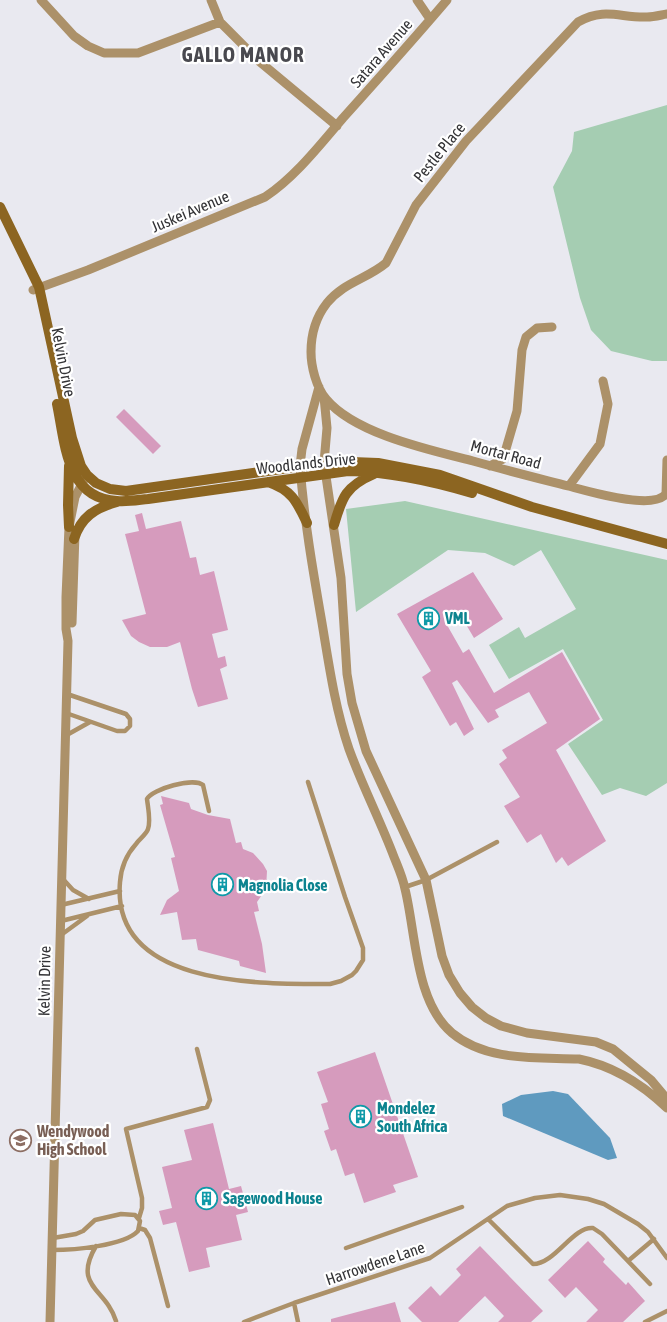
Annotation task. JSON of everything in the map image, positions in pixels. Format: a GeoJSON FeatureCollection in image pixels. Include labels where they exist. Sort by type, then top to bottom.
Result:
{"type":"FeatureCollection","features":[{"type":"Feature","properties":{"kind":"main road","name":"Kelvin Drive"},"geometry":{"type":"LineString","coordinates":[[0,207],[36,288],[72,438],[79,461],[89,477]]}},
{"type":"Feature","properties":{"kind":"main road","name":"Kelvin Drive"},"geometry":{"type":"LineString","coordinates":[[36,288],[69,463],[82,486]]}},
{"type":"Feature","properties":{"kind":"main road"},"geometry":{"type":"LineString","coordinates":[[69,463],[68,505],[70,527]]}},
{"type":"Feature","properties":{"kind":"main road","name":"Woodlands Drive"},"geometry":{"type":"LineString","coordinates":[[89,477],[96,483],[110,489],[126,491],[378,463],[440,475],[532,507],[667,544]]}},
{"type":"Feature","properties":{"kind":"main road","name":"Woodlands Drive"},"geometry":{"type":"LineString","coordinates":[[324,468],[398,475],[532,507]]}},
{"type":"Feature","properties":{"kind":"main road","name":"Woodlands Drive"},"geometry":{"type":"LineString","coordinates":[[82,486],[100,498],[118,502],[267,482],[301,472]]}},
{"type":"Feature","properties":{"kind":"main road"},"geometry":{"type":"LineString","coordinates":[[334,525],[344,496],[360,479],[377,472]]}},
{"type":"Feature","properties":{"kind":"main road"},"geometry":{"type":"LineString","coordinates":[[267,482],[291,494],[307,523]]}},
{"type":"Feature","properties":{"kind":"main road"},"geometry":{"type":"LineString","coordinates":[[74,539],[80,525],[91,513],[105,505],[118,502]]}},
{"type":"Feature","properties":{"kind":"street"},"geometry":{"type":"LineString","coordinates":[[41,0],[74,36],[88,46],[104,53],[138,53],[220,22]]}},
{"type":"Feature","properties":{"kind":"street"},"geometry":{"type":"LineString","coordinates":[[211,0],[220,22],[260,62],[336,126]]}},
{"type":"Feature","properties":{"kind":"street"},"geometry":{"type":"LineString","coordinates":[[416,0],[430,19]]}},
{"type":"Feature","properties":{"kind":"street","name":"Satara Avenue"},"geometry":{"type":"LineString","coordinates":[[336,126],[447,0]]}},
{"type":"Feature","properties":{"kind":"street","name":"Pestle Place"},"geometry":{"type":"LineString","coordinates":[[319,387],[312,364],[311,343],[321,312],[346,285],[386,263],[416,205],[472,134],[578,22],[601,13],[647,17],[667,14]]}},
{"type":"Feature","properties":{"kind":"street","name":"Juskei Avenue"},"geometry":{"type":"LineString","coordinates":[[36,288],[88,270],[265,197],[285,182],[336,126]]}},
{"type":"Feature","properties":{"kind":"street"},"geometry":{"type":"LineString","coordinates":[[490,466],[503,459],[517,410],[522,350],[526,337],[537,328],[552,327]]}},
{"type":"Feature","properties":{"kind":"street"},"geometry":{"type":"LineString","coordinates":[[569,486],[600,444],[608,404],[604,381]]}},
{"type":"Feature","properties":{"kind":"street"},"geometry":{"type":"LineString","coordinates":[[319,387],[302,449],[301,472],[314,580],[336,703],[349,749],[380,819],[405,888],[428,998],[439,1019],[451,1032],[480,1050],[500,1054],[590,1061],[630,1078],[651,1093],[667,1108]]}},
{"type":"Feature","properties":{"kind":"street","name":"Mortar Road"},"geometry":{"type":"LineString","coordinates":[[319,387],[324,397],[346,416],[371,429],[411,444],[600,494],[644,502],[660,500],[667,492],[667,460]]}},
{"type":"Feature","properties":{"kind":"street"},"geometry":{"type":"LineString","coordinates":[[324,397],[327,428],[324,468],[341,578],[347,674],[358,727],[366,751],[426,880],[442,956],[449,975],[460,993],[472,1007],[500,1026],[527,1033],[596,1042],[613,1049],[651,1080],[667,1099]]}},
{"type":"Feature","properties":{"kind":"street","name":"Kelvin Drive"},"geometry":{"type":"LineString","coordinates":[[50,1322],[68,641],[66,606],[73,503],[89,477]]}},
{"type":"Feature","properties":{"kind":"street","name":"Kelvin Drive"},"geometry":{"type":"LineString","coordinates":[[68,641],[71,629],[74,539],[77,509],[82,486]]}},
{"type":"Feature","properties":{"kind":"lane"},"geometry":{"type":"LineString","coordinates":[[65,713],[120,731],[129,728],[130,722],[126,714],[66,694]]}},
{"type":"Feature","properties":{"kind":"lane"},"geometry":{"type":"LineString","coordinates":[[64,736],[90,722]]}},
{"type":"Feature","properties":{"kind":"lane"},"geometry":{"type":"LineString","coordinates":[[210,811],[203,785],[197,781],[176,784],[149,795],[147,799],[148,830],[135,844],[124,863],[120,880],[122,906],[127,926],[136,940],[146,950],[166,962],[178,967],[226,979],[260,984],[330,984],[340,982],[352,975],[363,960],[363,948],[308,782]]}},
{"type":"Feature","properties":{"kind":"lane"},"geometry":{"type":"LineString","coordinates":[[405,888],[426,880],[497,842]]}},
{"type":"Feature","properties":{"kind":"lane"},"geometry":{"type":"LineString","coordinates":[[61,877],[73,890],[90,899]]}},
{"type":"Feature","properties":{"kind":"lane"},"geometry":{"type":"LineString","coordinates":[[61,905],[120,891]]}},
{"type":"Feature","properties":{"kind":"lane"},"geometry":{"type":"LineString","coordinates":[[61,921],[122,906]]}},
{"type":"Feature","properties":{"kind":"lane"},"geometry":{"type":"LineString","coordinates":[[60,935],[88,915]]}},
{"type":"Feature","properties":{"kind":"lane"},"geometry":{"type":"LineString","coordinates":[[52,1250],[71,1250],[96,1246],[128,1238],[135,1234],[139,1228],[142,1198],[126,1129],[207,1107],[210,1100],[197,1049]]}},
{"type":"Feature","properties":{"kind":"lane","name":"Harrowdene Lane"},"geometry":{"type":"LineString","coordinates":[[244,1322],[294,1303],[430,1258],[507,1206],[535,1198],[560,1195],[588,1199],[604,1204],[638,1224],[654,1239],[667,1258]]}},
{"type":"Feature","properties":{"kind":"lane"},"geometry":{"type":"LineString","coordinates":[[346,1248],[462,1207]]}},
{"type":"Feature","properties":{"kind":"lane"},"geometry":{"type":"LineString","coordinates":[[52,1238],[76,1234],[95,1220],[115,1215],[128,1214],[139,1218]]}},
{"type":"Feature","properties":{"kind":"lane"},"geometry":{"type":"LineString","coordinates":[[488,1219],[534,1264],[546,1260],[583,1230],[590,1228],[602,1234],[650,1284]]}},
{"type":"Feature","properties":{"kind":"lane"},"geometry":{"type":"LineString","coordinates":[[139,1228],[145,1230],[150,1238],[168,1306]]}},
{"type":"Feature","properties":{"kind":"lane"},"geometry":{"type":"LineString","coordinates":[[628,1260],[654,1239]]}},
{"type":"Feature","properties":{"kind":"lane"},"geometry":{"type":"LineString","coordinates":[[96,1246],[89,1259],[87,1273],[92,1285],[108,1304],[116,1321]]}},
{"type":"Feature","properties":{"kind":"lane"},"geometry":{"type":"LineString","coordinates":[[294,1303],[298,1322]]}},
{"type":"Feature","properties":{"kind":"lane"},"geometry":{"type":"LineString","coordinates":[[645,1322],[667,1311]]}},
{"type":"Feature","properties":{"kind":"green space"},"geometry":{"type":"Polygon","coordinates":[[[667,105],[667,361],[652,361],[611,351],[591,330],[580,298],[553,187],[572,151],[574,132],[667,105]]]}},
{"type":"Feature","properties":{"kind":"green space"},"geometry":{"type":"Polygon","coordinates":[[[405,501],[667,560],[667,783],[646,796],[620,788],[602,795],[568,744],[603,720],[563,649],[509,679],[489,645],[519,627],[525,638],[576,609],[541,550],[514,566],[485,553],[448,550],[356,612],[346,509],[405,501]]]}},
{"type":"Feature","properties":{"kind":"water"},"geometry":{"type":"Polygon","coordinates":[[[553,1091],[568,1094],[610,1138],[617,1158],[608,1160],[503,1116],[502,1104],[521,1095],[553,1091]]]}},
{"type":"Feature","properties":{"kind":"building"},"geometry":{"type":"Polygon","coordinates":[[[124,409],[161,446],[153,454],[116,417],[124,409]]]}},
{"type":"Feature","properties":{"kind":"building"},"geometry":{"type":"Polygon","coordinates":[[[142,513],[146,529],[181,521],[190,558],[196,557],[200,575],[214,571],[228,630],[212,634],[218,658],[225,656],[227,666],[220,669],[228,699],[198,707],[180,642],[167,647],[150,647],[131,636],[122,620],[146,614],[125,534],[139,531],[135,515],[142,513]]]}},
{"type":"Feature","properties":{"kind":"building"},"geometry":{"type":"Polygon","coordinates":[[[473,572],[503,619],[474,638],[461,616],[447,625],[463,653],[469,649],[494,693],[562,652],[600,719],[556,750],[606,841],[568,866],[562,857],[556,863],[541,834],[527,843],[504,806],[520,797],[499,764],[507,758],[502,750],[547,723],[529,692],[495,710],[499,717],[488,723],[457,680],[452,683],[474,729],[464,736],[456,722],[450,726],[422,677],[431,671],[397,614],[473,572]]]}},
{"type":"Feature","properties":{"kind":"building","name":"Magnolia Close"},"geometry":{"type":"Polygon","coordinates":[[[161,796],[189,803],[191,809],[208,815],[230,819],[236,843],[241,842],[243,849],[253,853],[263,864],[267,871],[266,889],[257,902],[259,911],[254,912],[262,944],[266,973],[240,966],[239,961],[198,950],[196,939],[182,940],[177,912],[160,915],[167,900],[179,891],[171,858],[175,857],[160,805],[163,804],[161,796]]]}},
{"type":"Feature","properties":{"kind":"building","name":"Mondelez South Africa"},"geometry":{"type":"Polygon","coordinates":[[[375,1052],[418,1177],[393,1185],[396,1192],[364,1203],[354,1173],[345,1176],[336,1149],[331,1151],[324,1131],[329,1129],[321,1104],[328,1102],[317,1072],[375,1052]]]}},
{"type":"Feature","properties":{"kind":"building","name":"Sagewood House"},"geometry":{"type":"Polygon","coordinates":[[[213,1123],[229,1189],[241,1186],[248,1212],[236,1215],[242,1240],[206,1248],[210,1267],[189,1272],[176,1222],[163,1225],[159,1211],[172,1208],[162,1167],[192,1160],[184,1130],[213,1123]]]}},
{"type":"Feature","properties":{"kind":"building"},"geometry":{"type":"Polygon","coordinates":[[[588,1241],[605,1259],[603,1262],[626,1285],[628,1282],[645,1301],[623,1322],[586,1322],[598,1310],[576,1287],[565,1298],[548,1280],[588,1241]]]}},
{"type":"Feature","properties":{"kind":"building"},"geometry":{"type":"Polygon","coordinates":[[[480,1246],[543,1311],[531,1322],[498,1322],[504,1316],[485,1296],[458,1322],[422,1322],[408,1308],[431,1286],[440,1296],[461,1275],[456,1269],[480,1246]]]}},
{"type":"Feature","properties":{"kind":"building"},"geometry":{"type":"Polygon","coordinates":[[[395,1302],[401,1322],[331,1322],[331,1319],[395,1302]]]}},
{"type":"Feature","properties":{"kind":"place","name":"VML"},"geometry":{"type":"Point","coordinates":[429,618]}},
{"type":"Feature","properties":{"kind":"place","name":"Magnolia Close"},"geometry":{"type":"Point","coordinates":[222,885]}},
{"type":"Feature","properties":{"kind":"place","name":"Mondelez South Africa"},"geometry":{"type":"Point","coordinates":[361,1117]}},
{"type":"Feature","properties":{"kind":"place","name":"Wendywood High School"},"geometry":{"type":"Point","coordinates":[21,1140]}},
{"type":"Feature","properties":{"kind":"place","name":"Sagewood House"},"geometry":{"type":"Point","coordinates":[207,1198]}},
{"type":"Feature","properties":{"kind":"district","name":"GALLO MANOR"},"geometry":{"type":"Point","coordinates":[243,54]}}]}
